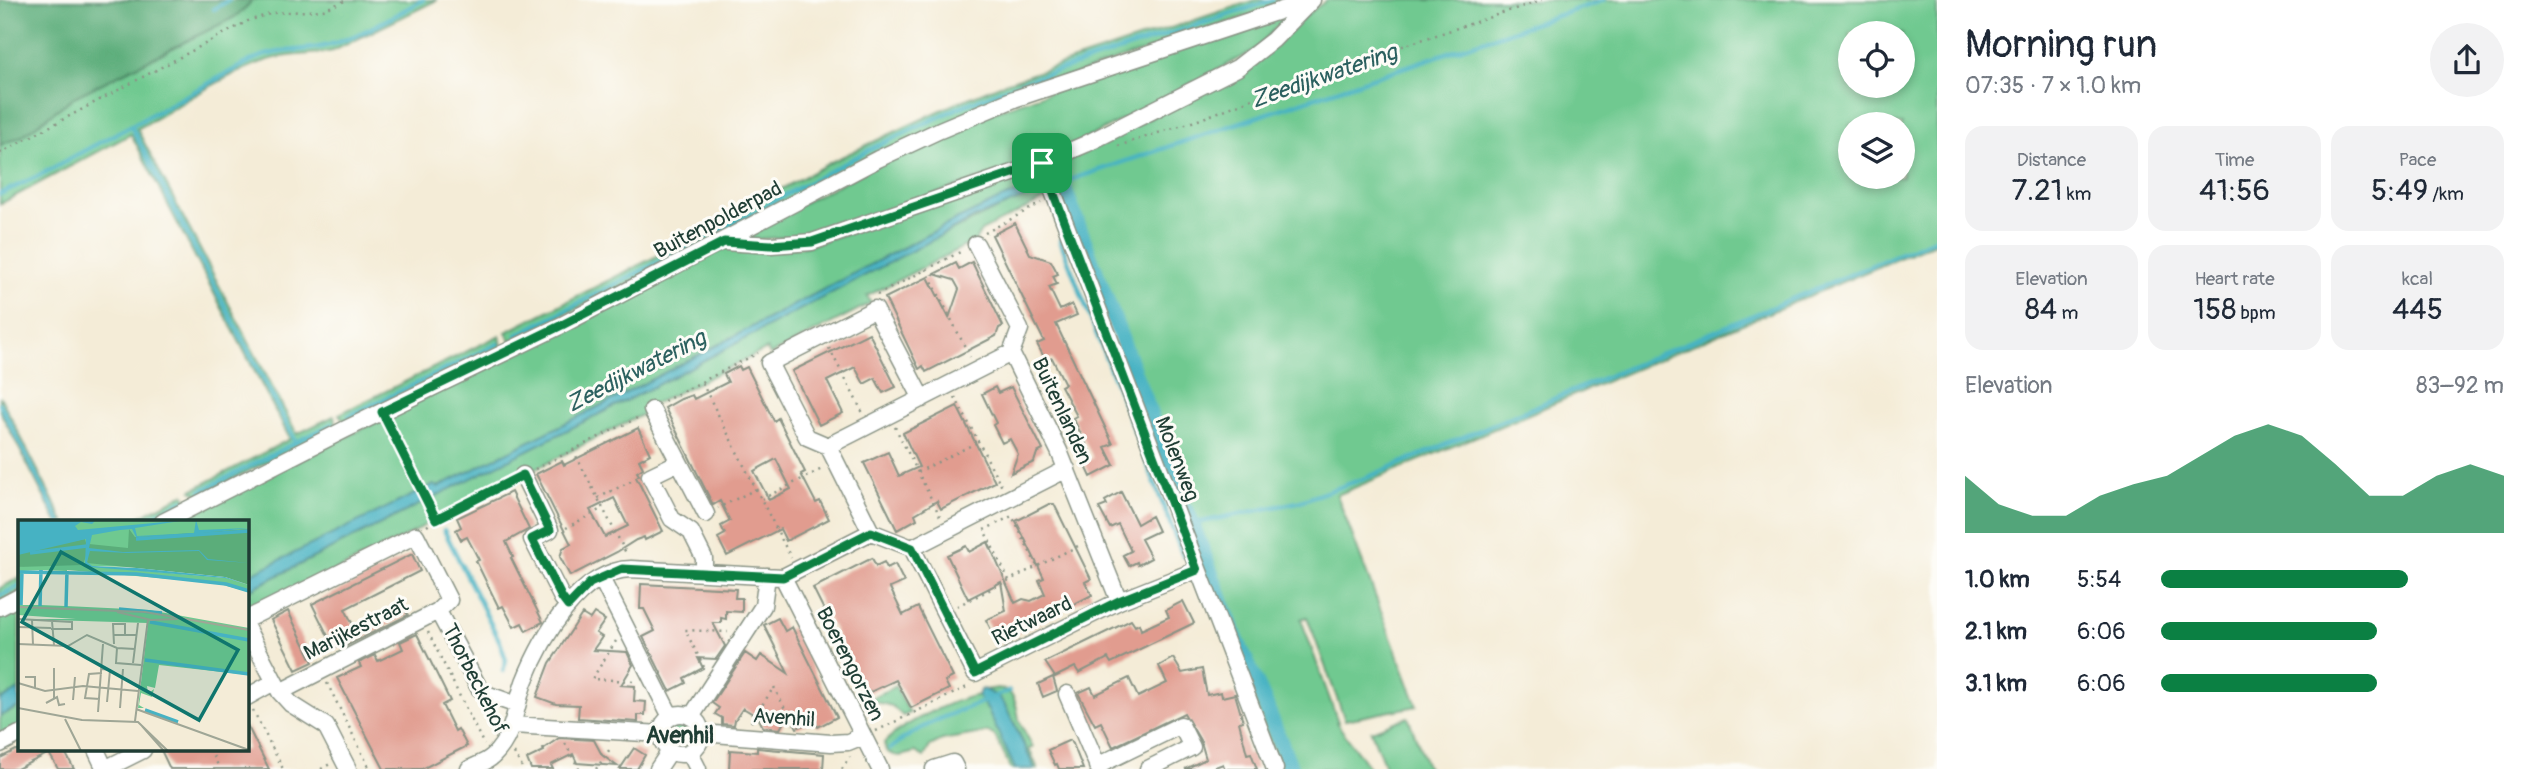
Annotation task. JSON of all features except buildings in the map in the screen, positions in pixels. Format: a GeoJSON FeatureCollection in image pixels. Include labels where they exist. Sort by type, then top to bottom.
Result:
{"type":"FeatureCollection","features":[{"type":"Feature","properties":{"kind":"street"},"geometry":{"type":"LineString","coordinates":[[724,242],[771,245],[812,242],[1042,163],[1237,68],[1273,40],[1312,0]]}},
{"type":"Feature","properties":{"kind":"street","name":"Buitenpolderpad"},"geometry":{"type":"LineString","coordinates":[[167,520],[550,331],[878,159],[998,105],[1312,0]]}},
{"type":"Feature","properties":{"kind":"street","name":"Molenweg"},"geometry":{"type":"LineString","coordinates":[[1042,163],[1275,769]]}},
{"type":"Feature","properties":{"kind":"street","name":"Buitenlanden"},"geometry":{"type":"LineString","coordinates":[[975,244],[1020,329],[1011,353],[1067,470],[1119,601]]}},
{"type":"Feature","properties":{"kind":"street"},"geometry":{"type":"LineString","coordinates":[[922,399],[875,309],[769,363],[807,437],[828,446],[871,532],[912,548],[1067,470]]}},
{"type":"Feature","properties":{"kind":"street"},"geometry":{"type":"LineString","coordinates":[[828,446],[1011,353]]}},
{"type":"Feature","properties":{"kind":"street"},"geometry":{"type":"LineString","coordinates":[[652,410],[706,514]]}},
{"type":"Feature","properties":{"kind":"street"},"geometry":{"type":"LineString","coordinates":[[679,462],[650,476],[672,519],[691,532],[704,558],[704,573]]}},
{"type":"Feature","properties":{"kind":"street"},"geometry":{"type":"LineString","coordinates":[[523,475],[550,530],[532,539],[568,606]]}},
{"type":"Feature","properties":{"kind":"street"},"geometry":{"type":"LineString","coordinates":[[469,769],[495,763],[513,725],[517,705],[537,654],[568,606],[581,591],[601,578],[617,570],[634,569],[766,576],[790,574],[871,532]]}},
{"type":"Feature","properties":{"kind":"street"},"geometry":{"type":"LineString","coordinates":[[248,619],[416,535]]}},
{"type":"Feature","properties":{"kind":"street","name":"Thorbeckehof"},"geometry":{"type":"LineString","coordinates":[[416,535],[479,688],[489,695],[517,705]]}},
{"type":"Feature","properties":{"kind":"street","name":"Rietwaard"},"geometry":{"type":"LineString","coordinates":[[912,548],[975,673],[1119,601],[1197,570]]}},
{"type":"Feature","properties":{"kind":"street","name":"Boerengorzen"},"geometry":{"type":"LineString","coordinates":[[790,574],[880,769]]}},
{"type":"Feature","properties":{"kind":"street"},"geometry":{"type":"LineString","coordinates":[[691,717],[763,606],[766,576]]}},
{"type":"Feature","properties":{"kind":"street"},"geometry":{"type":"LineString","coordinates":[[601,578],[671,717]]}},
{"type":"Feature","properties":{"kind":"street"},"geometry":{"type":"LineString","coordinates":[[0,607],[18,598]]}},
{"type":"Feature","properties":{"kind":"street","name":"Marijkestraat"},"geometry":{"type":"LineString","coordinates":[[250,703],[277,687],[321,671],[444,606]]}},
{"type":"Feature","properties":{"kind":"street"},"geometry":{"type":"LineString","coordinates":[[248,630],[277,687],[291,704],[324,723],[348,769]]}},
{"type":"Feature","properties":{"kind":"street"},"geometry":{"type":"LineString","coordinates":[[1066,694],[1098,767],[1181,725],[1192,747],[1148,769]]}},
{"type":"Feature","properties":{"kind":"street"},"geometry":{"type":"LineString","coordinates":[[678,714],[691,717],[700,727],[698,745],[690,753],[676,754],[662,741],[662,727],[671,717],[678,714]]}},
{"type":"Feature","properties":{"kind":"street"},"geometry":{"type":"LineString","coordinates":[[513,725],[661,734]]}},
{"type":"Feature","properties":{"kind":"street","name":"Avenhil"},"geometry":{"type":"LineString","coordinates":[[701,733],[840,743],[863,736]]}},
{"type":"Feature","properties":{"kind":"street"},"geometry":{"type":"LineString","coordinates":[[0,744],[18,735]]}},
{"type":"Feature","properties":{"kind":"street"},"geometry":{"type":"LineString","coordinates":[[658,769],[670,751]]}},
{"type":"Feature","properties":{"kind":"street"},"geometry":{"type":"LineString","coordinates":[[97,752],[105,769],[139,752]]}},
{"type":"Feature","properties":{"kind":"street"},"geometry":{"type":"LineString","coordinates":[[690,753],[698,769]]}},
{"type":"Feature","properties":{"kind":"street"},"geometry":{"type":"LineString","coordinates":[[934,769],[953,763],[956,769]]}},
{"type":"Feature","properties":{"kind":"path"},"geometry":{"type":"LineString","coordinates":[[0,153],[248,22],[273,13],[323,10],[347,0]]}},
{"type":"Feature","properties":{"kind":"path"},"geometry":{"type":"LineString","coordinates":[[1110,149],[1198,120],[1309,77],[1542,0]]}},
{"type":"Feature","properties":{"kind":"path"},"geometry":{"type":"LineString","coordinates":[[875,309],[872,297],[975,244],[986,231],[1054,196]]}},
{"type":"Feature","properties":{"kind":"path"},"geometry":{"type":"LineString","coordinates":[[926,270],[976,371]]}},
{"type":"Feature","properties":{"kind":"path"},"geometry":{"type":"LineString","coordinates":[[823,335],[869,425]]}},
{"type":"Feature","properties":{"kind":"path"},"geometry":{"type":"LineString","coordinates":[[416,535],[436,519],[652,410],[759,352],[769,363]]}},
{"type":"Feature","properties":{"kind":"path"},"geometry":{"type":"LineString","coordinates":[[702,382],[762,499],[790,574]]}},
{"type":"Feature","properties":{"kind":"path"},"geometry":{"type":"LineString","coordinates":[[949,385],[1008,499]]}},
{"type":"Feature","properties":{"kind":"path"},"geometry":{"type":"LineString","coordinates":[[382,412],[436,519]]}},
{"type":"Feature","properties":{"kind":"path"},"geometry":{"type":"LineString","coordinates":[[890,415],[947,530]]}},
{"type":"Feature","properties":{"kind":"path"},"geometry":{"type":"LineString","coordinates":[[918,472],[979,442]]}},
{"type":"Feature","properties":{"kind":"path"},"geometry":{"type":"LineString","coordinates":[[573,450],[634,569]]}},
{"type":"Feature","properties":{"kind":"path"},"geometry":{"type":"LineString","coordinates":[[762,499],[836,462]]}},
{"type":"Feature","properties":{"kind":"path"},"geometry":{"type":"LineString","coordinates":[[597,498],[643,475],[650,476]]}},
{"type":"Feature","properties":{"kind":"path"},"geometry":{"type":"LineString","coordinates":[[706,514],[756,489]]}},
{"type":"Feature","properties":{"kind":"path"},"geometry":{"type":"LineString","coordinates":[[550,530],[559,532],[603,508]]}},
{"type":"Feature","properties":{"kind":"path"},"geometry":{"type":"LineString","coordinates":[[1009,580],[984,530],[1012,516],[1037,566]]}},
{"type":"Feature","properties":{"kind":"path"},"geometry":{"type":"LineString","coordinates":[[945,612],[1094,538]]}},
{"type":"Feature","properties":{"kind":"path","name":"Thorbeckehof"},"geometry":{"type":"LineString","coordinates":[[422,620],[495,763]]}},
{"type":"Feature","properties":{"kind":"path"},"geometry":{"type":"LineString","coordinates":[[625,626],[592,679],[654,682]]}},
{"type":"Feature","properties":{"kind":"path"},"geometry":{"type":"LineString","coordinates":[[713,684],[685,630],[746,633]]}},
{"type":"Feature","properties":{"kind":"path"},"geometry":{"type":"LineString","coordinates":[[321,671],[370,769]]}},
{"type":"Feature","properties":{"kind":"path"},"geometry":{"type":"LineString","coordinates":[[842,769],[863,736],[968,687],[975,673]]}},
{"type":"Feature","properties":{"kind":"path"},"geometry":{"type":"LineString","coordinates":[[742,736],[774,687],[801,740]]}},
{"type":"Feature","properties":{"kind":"path"},"geometry":{"type":"LineString","coordinates":[[250,703],[283,769]]}},
{"type":"Feature","properties":{"kind":"path"},"geometry":{"type":"LineString","coordinates":[[557,728],[579,769]]}},
{"type":"Feature","properties":{"kind":"path"},"geometry":{"type":"LineString","coordinates":[[596,769],[621,732]]}},
{"type":"Feature","properties":{"kind":"path"},"geometry":{"type":"LineString","coordinates":[[211,752],[220,769]]}},
{"type":"Feature","properties":{"kind":"green space"},"geometry":{"type":"Polygon","coordinates":[[[0,0],[252,0],[233,18],[74,97],[22,136],[0,145],[0,0]]]}},
{"type":"Feature","properties":{"kind":"green space"},"geometry":{"type":"Polygon","coordinates":[[[252,0],[437,0],[333,51],[292,55],[252,66],[218,82],[137,129],[297,434],[334,416],[337,427],[199,496],[192,490],[290,439],[131,134],[0,204],[0,145],[22,136],[74,97],[233,18],[252,0]]]}},
{"type":"Feature","properties":{"kind":"green space"},"geometry":{"type":"Polygon","coordinates":[[[1255,0],[1295,0],[1043,85],[732,230],[724,229],[712,243],[511,341],[506,332],[669,250],[833,161],[952,105],[1005,83],[1255,0]]]}},
{"type":"Feature","properties":{"kind":"green space"},"geometry":{"type":"Polygon","coordinates":[[[1327,0],[1937,0],[1937,242],[1337,495],[1417,706],[1345,720],[1307,617],[1301,619],[1336,722],[1370,769],[1280,769],[1053,176],[1058,164],[1193,97],[1327,0]]]}},
{"type":"Feature","properties":{"kind":"green space"},"geometry":{"type":"Polygon","coordinates":[[[1294,8],[1255,50],[1070,147],[819,235],[744,240],[742,235],[880,163],[987,114],[1294,8]]]}},
{"type":"Feature","properties":{"kind":"green space"},"geometry":{"type":"Polygon","coordinates":[[[1035,172],[1039,174],[1049,197],[981,231],[975,241],[867,296],[871,303],[770,355],[767,349],[652,405],[651,410],[439,518],[429,499],[653,387],[931,240],[1039,187],[1013,194],[952,222],[622,395],[438,487],[433,485],[425,490],[388,418],[724,248],[803,247],[1035,172]]]}},
{"type":"Feature","properties":{"kind":"green space"},"geometry":{"type":"Polygon","coordinates":[[[500,335],[502,347],[345,422],[339,414],[500,335]]]}},
{"type":"Feature","properties":{"kind":"green space"},"geometry":{"type":"Polygon","coordinates":[[[0,396],[63,520],[56,520],[0,411],[0,396]]]}},
{"type":"Feature","properties":{"kind":"green space"},"geometry":{"type":"Polygon","coordinates":[[[383,419],[419,492],[248,576],[248,520],[174,520],[383,419]]]}},
{"type":"Feature","properties":{"kind":"green space"},"geometry":{"type":"Polygon","coordinates":[[[184,494],[187,502],[167,516],[152,520],[133,520],[184,494]]]}},
{"type":"Feature","properties":{"kind":"green space"},"geometry":{"type":"Polygon","coordinates":[[[424,502],[433,520],[248,615],[248,590],[424,502]]]}},
{"type":"Feature","properties":{"kind":"green space"},"geometry":{"type":"Polygon","coordinates":[[[18,579],[18,593],[0,602],[0,588],[18,579]]]}},
{"type":"Feature","properties":{"kind":"green space"},"geometry":{"type":"Polygon","coordinates":[[[18,601],[18,691],[0,700],[0,610],[18,601]]]}},
{"type":"Feature","properties":{"kind":"green space"},"geometry":{"type":"Polygon","coordinates":[[[895,686],[910,713],[903,716],[892,706],[868,700],[895,686]]]}},
{"type":"Feature","properties":{"kind":"green space"},"geometry":{"type":"Polygon","coordinates":[[[998,688],[1008,692],[1014,699],[1020,722],[1033,747],[1029,749],[1038,769],[1035,769],[1013,720],[999,697],[985,690],[998,688]]]}},
{"type":"Feature","properties":{"kind":"green space"},"geometry":{"type":"Polygon","coordinates":[[[978,695],[989,712],[1015,769],[1011,769],[995,736],[988,732],[942,740],[930,746],[924,757],[915,752],[897,756],[886,751],[884,743],[902,728],[955,702],[978,695]]]}},
{"type":"Feature","properties":{"kind":"green space"},"geometry":{"type":"Polygon","coordinates":[[[18,707],[18,731],[0,740],[0,716],[18,707]]]}},
{"type":"Feature","properties":{"kind":"green space"},"geometry":{"type":"Polygon","coordinates":[[[1408,717],[1428,769],[1386,769],[1371,731],[1408,717]]]}},
{"type":"Feature","properties":{"kind":"green space"},"geometry":{"type":"Polygon","coordinates":[[[681,724],[688,727],[691,734],[688,741],[681,744],[674,741],[671,734],[674,727],[681,724]]]}},
{"type":"Feature","properties":{"kind":"water"},"geometry":{"type":"Polygon","coordinates":[[[1038,186],[1040,192],[976,217],[653,387],[248,590],[248,576],[433,485],[438,487],[622,395],[1000,199],[1038,186]]]}},
{"type":"Feature","properties":{"kind":"water"},"geometry":{"type":"Polygon","coordinates":[[[983,689],[999,697],[1005,705],[1035,769],[1015,769],[989,712],[978,696],[983,689]]]}},
{"type":"Feature","properties":{"kind":"water"},"geometry":{"type":"Polygon","coordinates":[[[18,691],[18,707],[0,716],[0,700],[18,691]]]}},
{"type":"Feature","properties":{"kind":"waterway"},"geometry":{"type":"LineString","coordinates":[[214,9],[229,0]]}},
{"type":"Feature","properties":{"kind":"waterway"},"geometry":{"type":"LineString","coordinates":[[0,194],[254,59],[341,41],[423,0]]}},
{"type":"Feature","properties":{"kind":"waterway"},"geometry":{"type":"LineString","coordinates":[[517,335],[875,147],[960,107],[1020,83],[1273,0]]}},
{"type":"Feature","properties":{"kind":"waterway","name":"Zeedijkwatering"},"geometry":{"type":"LineString","coordinates":[[1055,185],[1604,0]]}},
{"type":"Feature","properties":{"kind":"waterway"},"geometry":{"type":"LineString","coordinates":[[131,126],[296,442]]}},
{"type":"Feature","properties":{"kind":"waterway"},"geometry":{"type":"LineString","coordinates":[[1062,183],[1179,491]]}},
{"type":"Feature","properties":{"kind":"waterway"},"geometry":{"type":"LineString","coordinates":[[1192,524],[1298,502],[1368,477],[1937,238]]}},
{"type":"Feature","properties":{"kind":"waterway"},"geometry":{"type":"LineString","coordinates":[[1060,240],[1183,556]]}},
{"type":"Feature","properties":{"kind":"waterway"},"geometry":{"type":"LineString","coordinates":[[349,416],[498,344]]}},
{"type":"Feature","properties":{"kind":"waterway"},"geometry":{"type":"LineString","coordinates":[[0,404],[59,520]]}},
{"type":"Feature","properties":{"kind":"waterway"},"geometry":{"type":"LineString","coordinates":[[201,491],[332,424]]}},
{"type":"Feature","properties":{"kind":"waterway"},"geometry":{"type":"LineString","coordinates":[[146,520],[183,501]]}},
{"type":"Feature","properties":{"kind":"waterway"},"geometry":{"type":"LineString","coordinates":[[1187,511],[1236,639],[1291,769]]}},
{"type":"Feature","properties":{"kind":"waterway"},"geometry":{"type":"LineString","coordinates":[[444,530],[500,642],[506,660],[503,671]]}},
{"type":"Feature","properties":{"kind":"waterway"},"geometry":{"type":"LineString","coordinates":[[0,596],[18,587]]}},
{"type":"Feature","properties":{"kind":"waterway"},"geometry":{"type":"LineString","coordinates":[[993,697],[1009,691]]}},
{"type":"Feature","properties":{"kind":"waterway"},"geometry":{"type":"LineString","coordinates":[[890,749],[924,727],[985,701]]}},
{"type":"Feature","properties":{"kind":"district","name":"Avenhil"},"geometry":{"type":"Point","coordinates":[680,735]}},
{"type":"Feature","properties":{"kind":"route"},"geometry":{"type":"LineString","coordinates":[[1042,163],[1197,570],[1119,601],[975,673],[912,548],[871,532],[783,577],[622,569],[590,583],[568,606],[532,539],[550,530],[523,475],[436,519],[382,412],[562,325],[724,242],[771,245],[812,242],[1042,163]]}}]}
